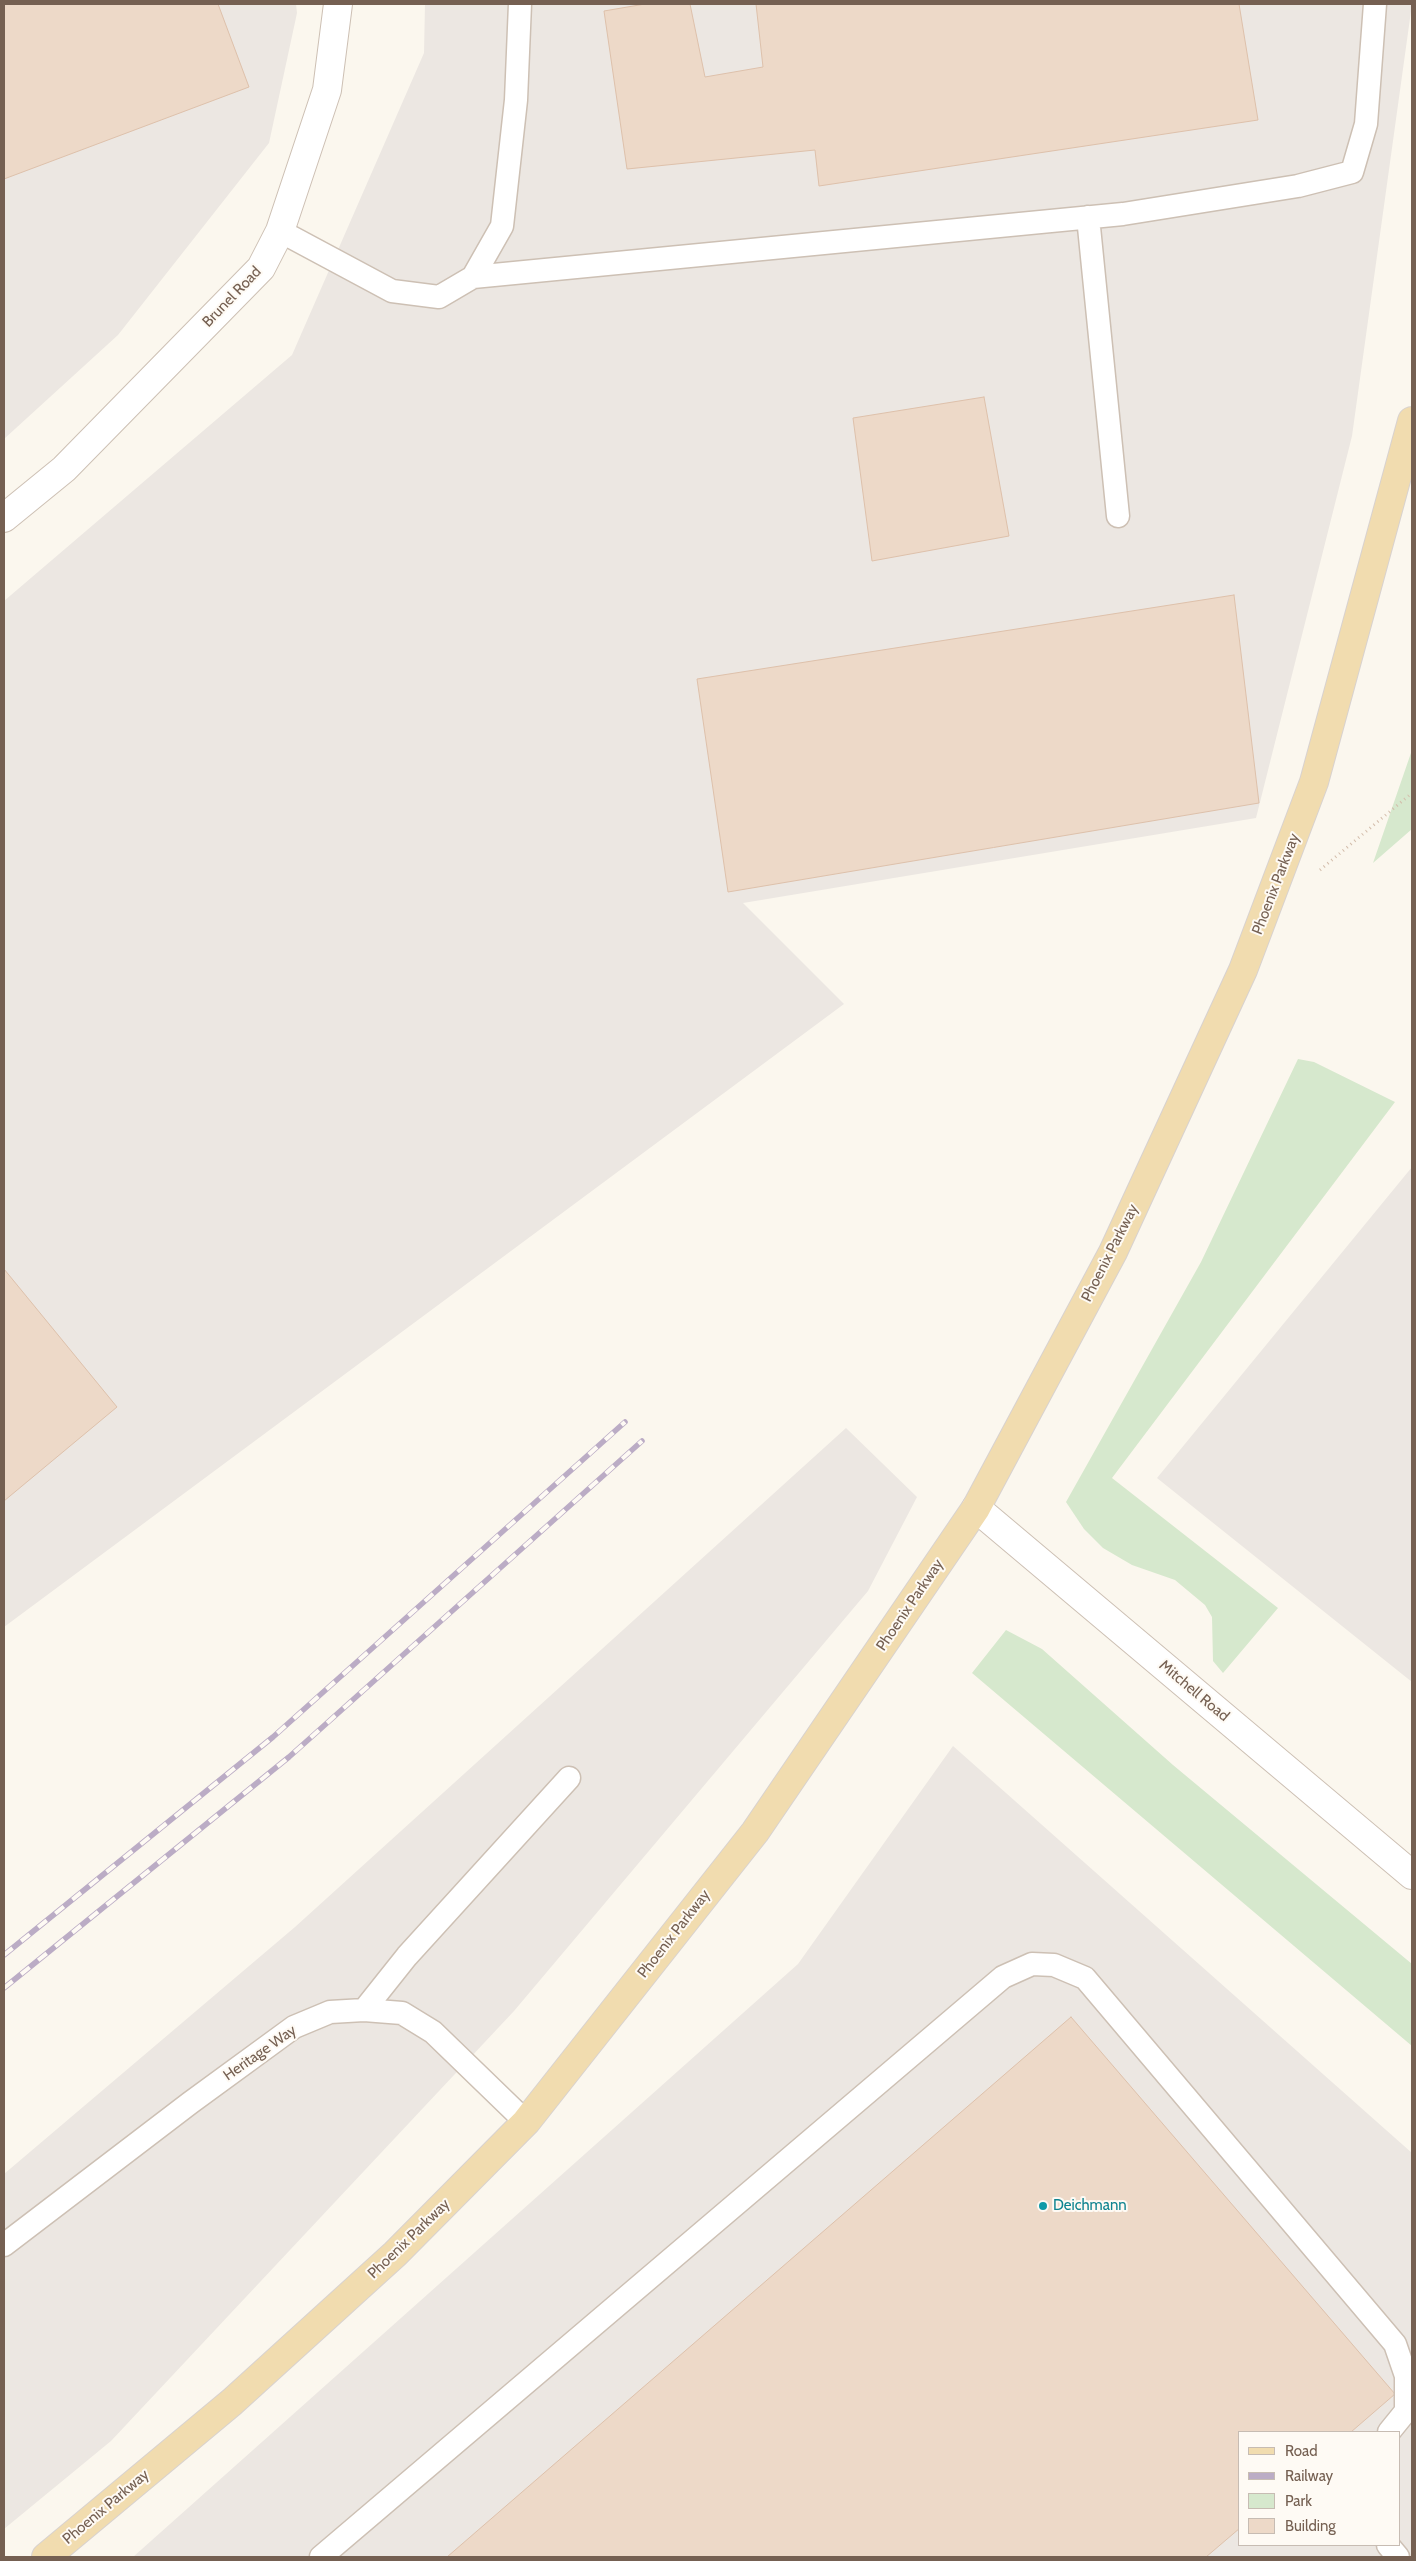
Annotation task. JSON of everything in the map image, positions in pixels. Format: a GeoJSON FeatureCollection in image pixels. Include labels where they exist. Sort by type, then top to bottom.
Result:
{"type":"FeatureCollection","features":[{"type":"Feature","properties":{"kind":"main road","name":"Phoenix Parkway"},"geometry":{"type":"LineString","coordinates":[[46,2557],[262,2375],[395,2254],[526,2122],[755,1832],[976,1508],[1113,1252],[1243,970],[1314,782],[1412,421]]}},
{"type":"Feature","properties":{"kind":"street","name":"Brunel Road"},"geometry":{"type":"LineString","coordinates":[[4,518],[64,470],[261,268],[280,231],[327,90],[338,4]]}},
{"type":"Feature","properties":{"kind":"street","name":"Mitchell Road"},"geometry":{"type":"LineString","coordinates":[[976,1508],[1412,1874]]}},
{"type":"Feature","properties":{"kind":"lane"},"geometry":{"type":"LineString","coordinates":[[472,277],[502,226],[516,100],[520,4]]}},
{"type":"Feature","properties":{"kind":"lane"},"geometry":{"type":"LineString","coordinates":[[280,231],[392,291],[439,297],[472,277],[1088,217],[1242,196],[1298,186],[1352,172],[1366,124],[1375,4]]}},
{"type":"Feature","properties":{"kind":"lane"},"geometry":{"type":"LineString","coordinates":[[1088,217],[1118,516]]}},
{"type":"Feature","properties":{"kind":"lane"},"geometry":{"type":"LineString","coordinates":[[364,2010],[407,1956],[568,1778]]}},
{"type":"Feature","properties":{"kind":"lane"},"geometry":{"type":"LineString","coordinates":[[321,2557],[1003,1977],[1032,1964],[1054,1965],[1085,1978],[1395,2344],[1406,2376],[1406,2411],[1390,2431]]}},
{"type":"Feature","properties":{"kind":"lane","name":"Heritage Way"},"geometry":{"type":"LineString","coordinates":[[4,2245],[190,2103],[294,2027],[330,2012],[364,2010],[402,2013],[433,2032],[526,2122]]}},
{"type":"Feature","properties":{"kind":"lane"},"geometry":{"type":"LineString","coordinates":[[1389,2546],[1398,2557]]}},
{"type":"Feature","properties":{"kind":"path"},"geometry":{"type":"LineString","coordinates":[[1316,873],[1412,793]]}},
{"type":"Feature","properties":{"kind":"shaded area"},"geometry":{"type":"Polygon","coordinates":[[[4,4],[296,4],[297,13],[269,143],[118,335],[4,439],[4,4]]]}},
{"type":"Feature","properties":{"kind":"shaded area"},"geometry":{"type":"Polygon","coordinates":[[[425,4],[1412,4],[1352,436],[1256,818],[743,903],[844,1004],[4,1627],[4,601],[292,355],[424,53],[425,4]]]}},
{"type":"Feature","properties":{"kind":"shaded area"},"geometry":{"type":"Polygon","coordinates":[[[1412,1167],[1412,1682],[1157,1478],[1412,1167]]]}},
{"type":"Feature","properties":{"kind":"shaded area"},"geometry":{"type":"Polygon","coordinates":[[[846,1428],[917,1497],[868,1591],[514,2011],[111,2441],[4,2529],[4,2174],[295,1927],[846,1428]]]}},
{"type":"Feature","properties":{"kind":"shaded area"},"geometry":{"type":"Polygon","coordinates":[[[953,1746],[1412,2153],[1412,2557],[133,2557],[798,1964],[953,1746]]]}},
{"type":"Feature","properties":{"kind":"green space"},"geometry":{"type":"Polygon","coordinates":[[[1412,750],[1412,829],[1373,863],[1412,750]]]}},
{"type":"Feature","properties":{"kind":"green space"},"geometry":{"type":"Polygon","coordinates":[[[1298,1059],[1314,1062],[1395,1102],[1112,1478],[1278,1608],[1223,1673],[1213,1661],[1212,1617],[1205,1605],[1175,1580],[1132,1565],[1103,1548],[1084,1529],[1066,1502],[1201,1262],[1298,1059]]]}},
{"type":"Feature","properties":{"kind":"green space"},"geometry":{"type":"Polygon","coordinates":[[[1006,1630],[1042,1649],[1173,1765],[1412,1964],[1412,2046],[972,1673],[1006,1630]]]}},
{"type":"Feature","properties":{"kind":"building"},"geometry":{"type":"Polygon","coordinates":[[[4,4],[218,4],[249,87],[4,179],[4,4]]]}},
{"type":"Feature","properties":{"kind":"building"},"geometry":{"type":"Polygon","coordinates":[[[645,4],[690,4],[705,77],[763,67],[756,4],[1239,4],[1258,120],[819,186],[815,150],[627,169],[604,11],[645,4]]]}},
{"type":"Feature","properties":{"kind":"building"},"geometry":{"type":"Polygon","coordinates":[[[984,397],[1009,536],[872,561],[853,418],[984,397]]]}},
{"type":"Feature","properties":{"kind":"building"},"geometry":{"type":"Polygon","coordinates":[[[1234,595],[1259,803],[728,892],[697,679],[1234,595]]]}},
{"type":"Feature","properties":{"kind":"building"},"geometry":{"type":"Polygon","coordinates":[[[4,1269],[117,1407],[4,1501],[4,1269]]]}},
{"type":"Feature","properties":{"kind":"building","name":"Deichmann"},"geometry":{"type":"Polygon","coordinates":[[[1071,2017],[1395,2394],[1352,2431],[1238,2431],[1238,2530],[1206,2557],[447,2557],[1071,2017]]]}},
{"type":"Feature","properties":{"kind":"railway"},"geometry":{"type":"LineString","coordinates":[[4,1955],[273,1737],[625,1422]]}},
{"type":"Feature","properties":{"kind":"railway"},"geometry":{"type":"LineString","coordinates":[[4,1988],[289,1757],[642,1441]]}},
{"type":"Feature","properties":{"kind":"place","name":"Deichmann"},"geometry":{"type":"Point","coordinates":[1043,2206]}}]}
